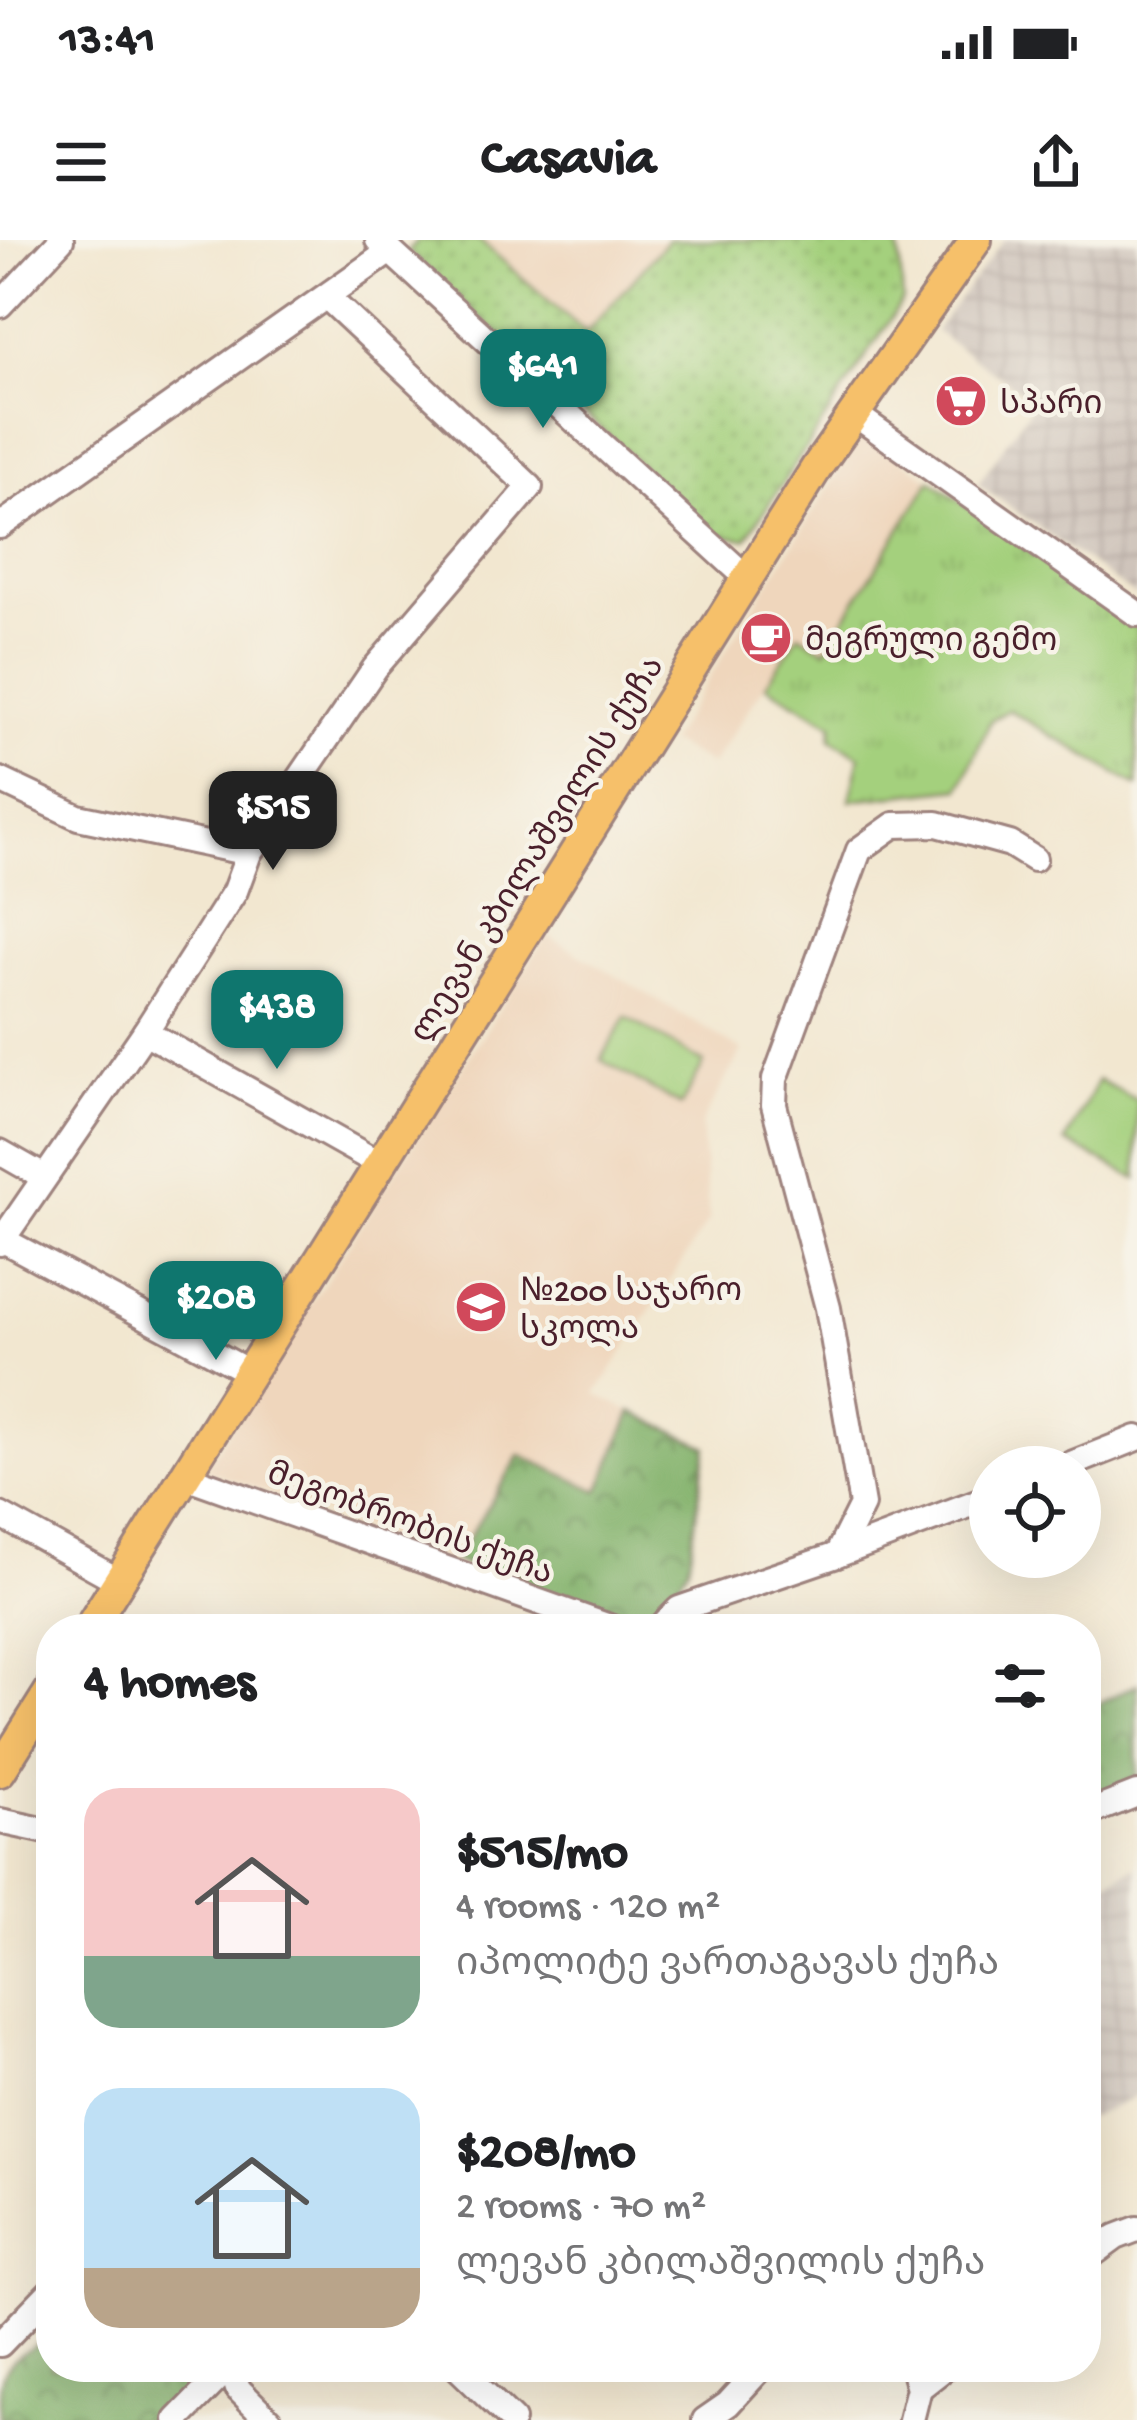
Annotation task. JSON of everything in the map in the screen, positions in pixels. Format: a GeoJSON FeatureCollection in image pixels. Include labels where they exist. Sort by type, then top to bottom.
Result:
{"type":"FeatureCollection","features":[{"type":"Feature","properties":{"kind":"main road","name":"ლევან კბილაშვილის ქუჩა"},"geometry":{"type":"LineString","coordinates":[[98,1614],[747,578],[853,413],[976,240]]}},
{"type":"Feature","properties":{"kind":"main road"},"geometry":{"type":"LineString","coordinates":[[0,1772],[36,1714]]}},
{"type":"Feature","properties":{"kind":"street"},"geometry":{"type":"LineString","coordinates":[[0,305],[62,240]]}},
{"type":"Feature","properties":{"kind":"street"},"geometry":{"type":"LineString","coordinates":[[0,526],[328,298],[384,245],[747,578]]}},
{"type":"Feature","properties":{"kind":"street"},"geometry":{"type":"LineString","coordinates":[[249,1372],[1,1242],[145,1032],[235,891],[249,853],[375,668],[530,487],[328,298]]}},
{"type":"Feature","properties":{"kind":"street"},"geometry":{"type":"LineString","coordinates":[[853,413],[1137,614]]}},
{"type":"Feature","properties":{"kind":"street"},"geometry":{"type":"LineString","coordinates":[[0,779],[78,817],[249,853]]}},
{"type":"Feature","properties":{"kind":"street"},"geometry":{"type":"LineString","coordinates":[[837,1555],[862,1505],[828,1309],[774,1105],[775,1078],[859,850],[894,825],[937,824],[1010,844],[1034,859]]}},
{"type":"Feature","properties":{"kind":"street"},"geometry":{"type":"LineString","coordinates":[[145,1032],[380,1164]]}},
{"type":"Feature","properties":{"kind":"street"},"geometry":{"type":"LineString","coordinates":[[0,1152],[44,1177]]}},
{"type":"Feature","properties":{"kind":"street"},"geometry":{"type":"LineString","coordinates":[[1101,1452],[1137,1438]]}},
{"type":"Feature","properties":{"kind":"street","name":"მეგობრობის ქუჩა"},"geometry":{"type":"LineString","coordinates":[[185,1476],[573,1614]]}},
{"type":"Feature","properties":{"kind":"street"},"geometry":{"type":"LineString","coordinates":[[674,1614],[969,1504]]}},
{"type":"Feature","properties":{"kind":"street"},"geometry":{"type":"LineString","coordinates":[[862,1505],[905,1530]]}},
{"type":"Feature","properties":{"kind":"street"},"geometry":{"type":"LineString","coordinates":[[0,1515],[119,1581]]}},
{"type":"Feature","properties":{"kind":"street"},"geometry":{"type":"LineString","coordinates":[[1101,1808],[1137,1794]]}},
{"type":"Feature","properties":{"kind":"street"},"geometry":{"type":"LineString","coordinates":[[0,1821],[36,1829]]}},
{"type":"Feature","properties":{"kind":"street"},"geometry":{"type":"LineString","coordinates":[[1101,2248],[1137,2229]]}},
{"type":"Feature","properties":{"kind":"street"},"geometry":{"type":"LineString","coordinates":[[0,2344],[36,2307]]}},
{"type":"Feature","properties":{"kind":"street"},"geometry":{"type":"LineString","coordinates":[[177,2420],[215,2382]]}},
{"type":"Feature","properties":{"kind":"street"},"geometry":{"type":"LineString","coordinates":[[235,2382],[269,2420]]}},
{"type":"Feature","properties":{"kind":"street"},"geometry":{"type":"LineString","coordinates":[[473,2382],[512,2420]]}},
{"type":"Feature","properties":{"kind":"street"},"geometry":{"type":"LineString","coordinates":[[705,2420],[748,2382]]}},
{"type":"Feature","properties":{"kind":"street"},"geometry":{"type":"LineString","coordinates":[[911,2420],[915,2382]]}},
{"type":"Feature","properties":{"kind":"shaded area"},"geometry":{"type":"Polygon","coordinates":[[[479,240],[668,240],[586,334],[479,240]]]}},
{"type":"Feature","properties":{"kind":"shaded area"},"geometry":{"type":"Polygon","coordinates":[[[1004,240],[1137,240],[1137,597],[978,484],[1035,401],[935,331],[1004,240]]]}},
{"type":"Feature","properties":{"kind":"shaded area"},"geometry":{"type":"Polygon","coordinates":[[[863,433],[931,480],[824,650],[799,634],[711,765],[669,742],[863,433]]]}},
{"type":"Feature","properties":{"kind":"shaded area","name":"№200 საჯარო სკოლა"},"geometry":{"type":"Polygon","coordinates":[[[547,935],[742,1050],[701,1124],[709,1220],[596,1394],[632,1412],[600,1492],[454,1561],[205,1469],[547,935]]]}},
{"type":"Feature","properties":{"kind":"shaded area"},"geometry":{"type":"Polygon","coordinates":[[[1137,1866],[1137,2096],[1101,2112],[1101,1886],[1137,1866]]]}},
{"type":"Feature","properties":{"kind":"green space"},"geometry":{"type":"Polygon","coordinates":[[[418,240],[479,240],[586,333],[668,240],[898,240],[903,300],[746,539],[718,536],[408,251],[418,240]]]}},
{"type":"Feature","properties":{"kind":"green space"},"geometry":{"type":"Polygon","coordinates":[[[931,480],[1137,628],[1137,786],[1009,710],[991,720],[960,788],[850,800],[860,756],[831,739],[833,724],[766,685],[799,634],[825,650],[931,480]]]}},
{"type":"Feature","properties":{"kind":"green space"},"geometry":{"type":"Polygon","coordinates":[[[626,1017],[704,1063],[681,1106],[601,1060],[626,1017]]]}},
{"type":"Feature","properties":{"kind":"green space"},"geometry":{"type":"Polygon","coordinates":[[[1098,1080],[1137,1100],[1137,1179],[1065,1142],[1098,1080]]]}},
{"type":"Feature","properties":{"kind":"green space"},"geometry":{"type":"Polygon","coordinates":[[[632,1412],[707,1447],[688,1567],[660,1614],[598,1614],[454,1561],[520,1455],[599,1491],[632,1412]]]}},
{"type":"Feature","properties":{"kind":"green space"},"geometry":{"type":"Polygon","coordinates":[[[1137,1684],[1137,1779],[1101,1795],[1101,1702],[1137,1684]]]}},
{"type":"Feature","properties":{"kind":"green space"},"geometry":{"type":"Polygon","coordinates":[[[36,2345],[36,2382],[202,2382],[163,2420],[0,2420],[3,2375],[36,2345]]]}},
{"type":"Feature","properties":{"kind":"place","name":"სპარი"},"geometry":{"type":"Point","coordinates":[961,401]}},
{"type":"Feature","properties":{"kind":"place","name":"მეგრული გემო"},"geometry":{"type":"Point","coordinates":[766,638]}},
{"type":"Feature","properties":{"kind":"place","name":"№200 საჯარო სკოლა"},"geometry":{"type":"Point","coordinates":[481,1307]}}]}
